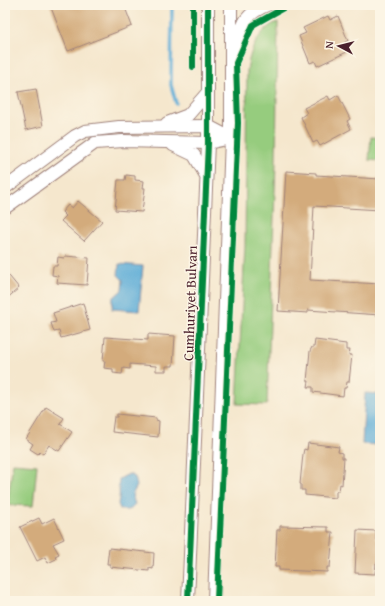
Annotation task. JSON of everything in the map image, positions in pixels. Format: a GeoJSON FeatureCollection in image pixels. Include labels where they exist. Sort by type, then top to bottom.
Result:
{"type":"FeatureCollection","features":[{"type":"Feature","properties":{"kind":"street","name":"Cumhuriyet Bulvarı"},"geometry":{"type":"LineString","coordinates":[[188,601],[208,143],[208,5]]}},
{"type":"Feature","properties":{"kind":"street"},"geometry":{"type":"LineString","coordinates":[[214,601],[231,138],[231,5]]}},
{"type":"Feature","properties":{"kind":"street"},"geometry":{"type":"LineString","coordinates":[[231,65],[246,18],[253,11],[267,5]]}},
{"type":"Feature","properties":{"kind":"street"},"geometry":{"type":"LineString","coordinates":[[154,126],[179,120],[188,115],[208,92]]}},
{"type":"Feature","properties":{"kind":"street"},"geometry":{"type":"LineString","coordinates":[[5,188],[75,136],[85,131],[119,127],[208,126],[231,138]]}},
{"type":"Feature","properties":{"kind":"street"},"geometry":{"type":"LineString","coordinates":[[5,208],[95,144],[103,142],[162,141],[208,143],[231,138]]}},
{"type":"Feature","properties":{"kind":"street"},"geometry":{"type":"LineString","coordinates":[[162,141],[177,146],[194,155],[206,176]]}},
{"type":"Feature","properties":{"kind":"green space"},"geometry":{"type":"Polygon","coordinates":[[[278,22],[276,163],[267,405],[237,404],[245,246],[247,71],[250,56],[260,35],[271,25],[278,22]]]}},
{"type":"Feature","properties":{"kind":"green space"},"geometry":{"type":"Polygon","coordinates":[[[371,137],[380,138],[380,161],[369,160],[371,137]]]}},
{"type":"Feature","properties":{"kind":"green space"},"geometry":{"type":"Polygon","coordinates":[[[13,463],[37,465],[33,506],[7,505],[13,463]]]}},
{"type":"Feature","properties":{"kind":"water"},"geometry":{"type":"Polygon","coordinates":[[[119,264],[143,266],[139,311],[112,309],[113,298],[122,290],[123,280],[118,275],[119,264]]]}},
{"type":"Feature","properties":{"kind":"water"},"geometry":{"type":"Polygon","coordinates":[[[365,393],[380,394],[379,445],[362,444],[365,393]]]}},
{"type":"Feature","properties":{"kind":"water"},"geometry":{"type":"Polygon","coordinates":[[[129,474],[135,477],[137,486],[132,495],[135,504],[129,510],[125,510],[120,509],[118,504],[119,479],[129,474]]]}},
{"type":"Feature","properties":{"kind":"building"},"geometry":{"type":"Polygon","coordinates":[[[50,5],[124,5],[132,26],[68,51],[50,5]]]}},
{"type":"Feature","properties":{"kind":"building"},"geometry":{"type":"Polygon","coordinates":[[[328,16],[330,20],[338,16],[348,41],[345,42],[349,51],[317,66],[315,61],[310,63],[299,36],[306,33],[303,28],[328,16]]]}},
{"type":"Feature","properties":{"kind":"building"},"geometry":{"type":"Polygon","coordinates":[[[36,89],[43,126],[26,130],[18,92],[36,89]]]}},
{"type":"Feature","properties":{"kind":"building"},"geometry":{"type":"Polygon","coordinates":[[[338,95],[350,119],[347,121],[351,129],[320,146],[317,141],[313,143],[301,117],[307,113],[304,108],[328,96],[330,100],[338,95]]]}},
{"type":"Feature","properties":{"kind":"building"},"geometry":{"type":"Polygon","coordinates":[[[286,171],[316,173],[316,175],[380,179],[380,210],[314,206],[310,280],[380,284],[380,315],[308,310],[308,313],[278,311],[286,171]]]}},
{"type":"Feature","properties":{"kind":"building"},"geometry":{"type":"Polygon","coordinates":[[[126,175],[135,176],[135,180],[144,181],[143,188],[145,188],[142,212],[115,210],[118,180],[125,180],[126,175]]]}},
{"type":"Feature","properties":{"kind":"building"},"geometry":{"type":"Polygon","coordinates":[[[78,201],[102,221],[84,241],[61,221],[66,216],[62,212],[68,205],[72,208],[78,201]]]}},
{"type":"Feature","properties":{"kind":"building"},"geometry":{"type":"Polygon","coordinates":[[[65,256],[89,258],[87,285],[57,283],[58,276],[52,275],[53,266],[57,266],[58,257],[64,258],[65,256]]]}},
{"type":"Feature","properties":{"kind":"building"},"geometry":{"type":"Polygon","coordinates":[[[5,271],[19,288],[5,300],[5,271]]]}},
{"type":"Feature","properties":{"kind":"building"},"geometry":{"type":"Polygon","coordinates":[[[83,303],[90,330],[61,338],[59,331],[54,332],[51,323],[56,322],[53,313],[83,303]]]}},
{"type":"Feature","properties":{"kind":"building"},"geometry":{"type":"Polygon","coordinates":[[[148,334],[175,336],[173,366],[166,366],[166,371],[156,371],[156,366],[130,364],[130,369],[123,368],[122,374],[113,373],[113,369],[104,368],[105,361],[103,361],[105,337],[148,340],[148,334]]]}},
{"type":"Feature","properties":{"kind":"building"},"geometry":{"type":"Polygon","coordinates":[[[315,340],[346,344],[346,350],[350,350],[349,355],[352,355],[349,382],[347,382],[346,388],[344,388],[343,396],[313,392],[313,387],[308,387],[309,381],[307,381],[310,351],[312,347],[314,347],[315,340]]]}},
{"type":"Feature","properties":{"kind":"building"},"geometry":{"type":"Polygon","coordinates":[[[46,407],[64,418],[60,424],[72,432],[59,451],[49,445],[43,454],[40,452],[38,454],[30,449],[33,444],[26,439],[46,407]]]}},
{"type":"Feature","properties":{"kind":"building"},"geometry":{"type":"Polygon","coordinates":[[[117,414],[156,418],[156,420],[159,421],[158,437],[112,432],[114,417],[117,417],[117,414]]]}},
{"type":"Feature","properties":{"kind":"building"},"geometry":{"type":"Polygon","coordinates":[[[308,443],[339,447],[338,452],[342,453],[342,458],[344,458],[342,485],[340,484],[339,491],[336,491],[336,498],[305,495],[305,490],[301,490],[300,484],[303,454],[304,449],[307,450],[308,443]]]}},
{"type":"Feature","properties":{"kind":"building"},"geometry":{"type":"Polygon","coordinates":[[[39,518],[42,524],[54,518],[64,539],[53,544],[59,554],[55,556],[56,559],[48,563],[45,557],[37,561],[20,527],[39,518]]]}},
{"type":"Feature","properties":{"kind":"building"},"geometry":{"type":"Polygon","coordinates":[[[280,526],[328,527],[328,532],[333,532],[330,567],[327,567],[327,572],[279,570],[279,567],[275,567],[277,530],[280,530],[280,526]]]}},
{"type":"Feature","properties":{"kind":"building"},"geometry":{"type":"Polygon","coordinates":[[[357,530],[376,531],[376,539],[380,540],[380,564],[376,563],[375,574],[355,573],[357,530]]]}},
{"type":"Feature","properties":{"kind":"building"},"geometry":{"type":"Polygon","coordinates":[[[109,548],[154,553],[153,569],[149,568],[149,571],[110,567],[110,564],[107,564],[109,548]]]}},
{"type":"Feature","properties":{"kind":"waterway"},"geometry":{"type":"LineString","coordinates":[[172,5],[171,85],[176,103]]}},
{"type":"Feature","properties":{"kind":"cycle path"},"geometry":{"type":"LineString","coordinates":[[193,5],[193,67]]}},
{"type":"Feature","properties":{"kind":"cycle path"},"geometry":{"type":"LineString","coordinates":[[188,601],[208,143],[208,5]]}},
{"type":"Feature","properties":{"kind":"cycle path"},"geometry":{"type":"LineString","coordinates":[[217,601],[238,123],[236,63],[253,25],[289,5]]}}]}
